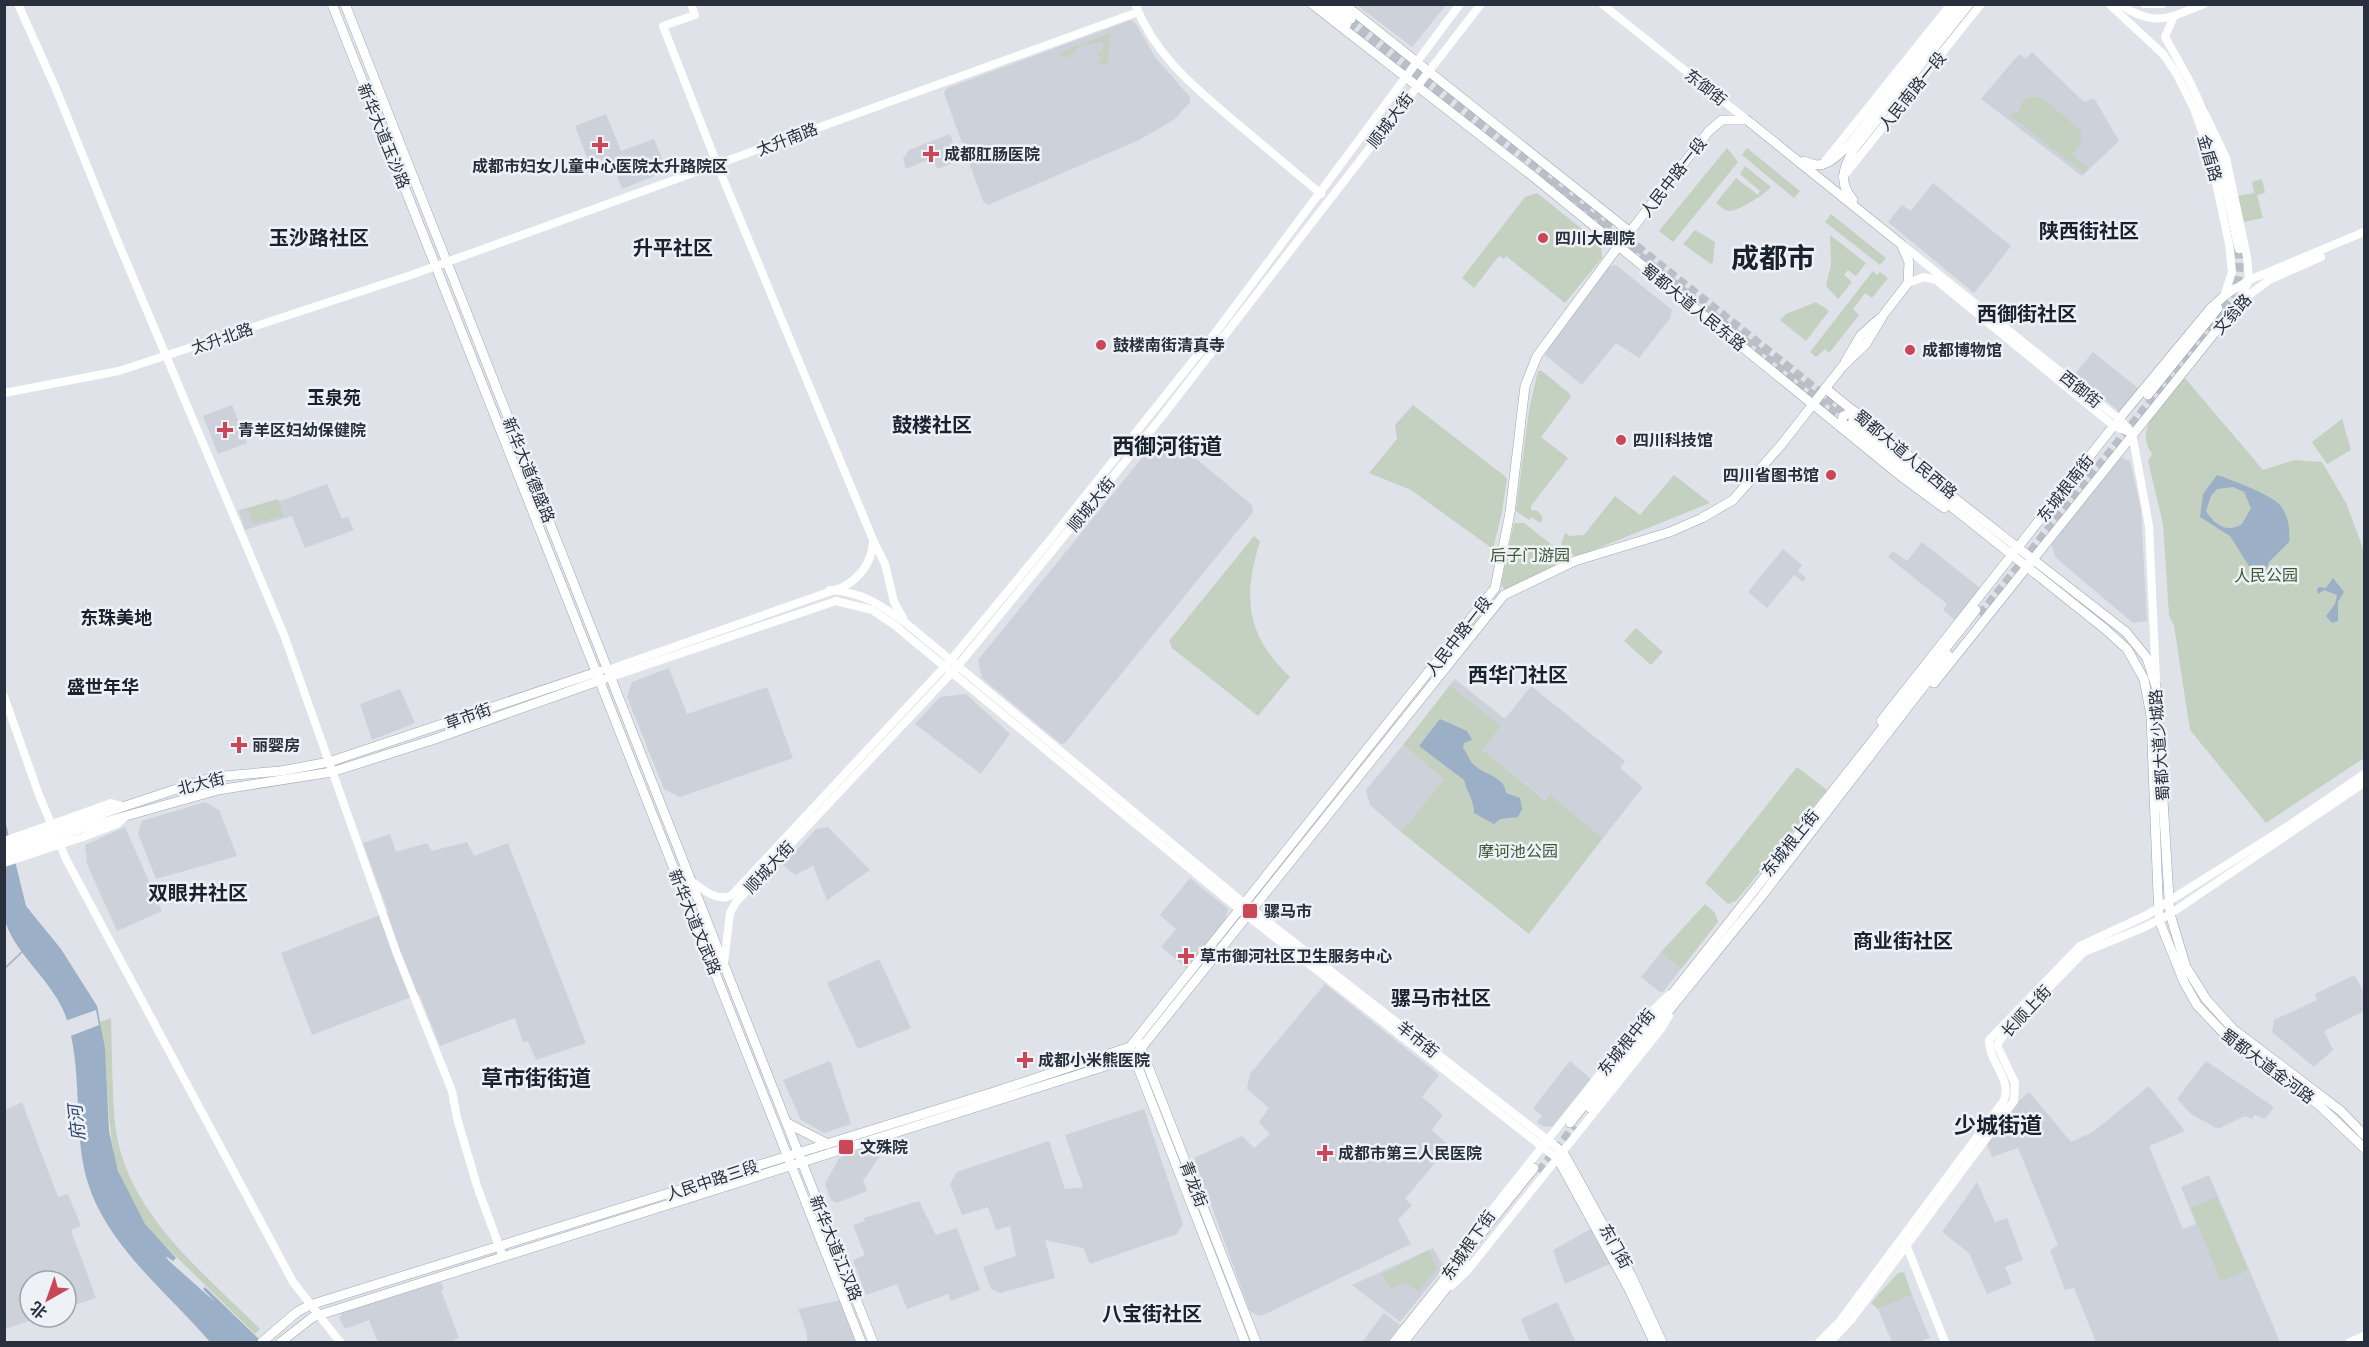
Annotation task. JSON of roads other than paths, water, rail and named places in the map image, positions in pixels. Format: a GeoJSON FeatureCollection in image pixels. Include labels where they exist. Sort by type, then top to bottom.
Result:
{"type":"FeatureCollection","features":[{"type":"Feature","properties":{"kind":"main road"},"geometry":{"type":"LineString","coordinates":[[18,4],[56,89],[280,626],[382,911],[452,1091],[457,1118],[477,1186],[502,1252]]}},
{"type":"Feature","properties":{"kind":"main road","name":"新华大道玉沙路"},"geometry":{"type":"LineString","coordinates":[[332,4],[436,267]]}},
{"type":"Feature","properties":{"kind":"main road","name":"新华大道玉沙路"},"geometry":{"type":"LineString","coordinates":[[345,4],[447,263]]}},
{"type":"Feature","properties":{"kind":"main road"},"geometry":{"type":"LineString","coordinates":[[691,4],[695,15],[663,26],[717,164],[873,542],[885,564],[894,602],[906,623]]}},
{"type":"Feature","properties":{"kind":"main road"},"geometry":{"type":"LineString","coordinates":[[1312,4],[1350,22]]}},
{"type":"Feature","properties":{"kind":"main road"},"geometry":{"type":"LineString","coordinates":[[1323,4],[1415,63],[1630,232]]}},
{"type":"Feature","properties":{"kind":"main road"},"geometry":{"type":"LineString","coordinates":[[1333,4],[1350,22]]}},
{"type":"Feature","properties":{"kind":"main road"},"geometry":{"type":"LineString","coordinates":[[1344,4],[1350,22]]}},
{"type":"Feature","properties":{"kind":"main road","name":"顺城大街"},"geometry":{"type":"LineString","coordinates":[[691,881],[715,896],[725,898],[732,895],[950,667],[1157,407],[1321,194],[1405,76],[1460,4]]}},
{"type":"Feature","properties":{"kind":"main road","name":"顺城大街"},"geometry":{"type":"LineString","coordinates":[[724,963],[728,922],[736,902],[950,667],[1160,419],[1426,72],[1481,4]]}},
{"type":"Feature","properties":{"kind":"main road","name":"东御街"},"geometry":{"type":"LineString","coordinates":[[1602,4],[1811,171]]}},
{"type":"Feature","properties":{"kind":"main road","name":"人民南路一段"},"geometry":{"type":"LineString","coordinates":[[1822,165],[1951,4]]}},
{"type":"Feature","properties":{"kind":"main road","name":"人民南路一段"},"geometry":{"type":"LineString","coordinates":[[1822,165],[1849,145],[1960,4]]}},
{"type":"Feature","properties":{"kind":"main road","name":"人民南路一段"},"geometry":{"type":"LineString","coordinates":[[1843,177],[1854,149],[1969,4]]}},
{"type":"Feature","properties":{"kind":"main road","name":"人民南路一段"},"geometry":{"type":"LineString","coordinates":[[1843,177],[1981,4]]}},
{"type":"Feature","properties":{"kind":"main road","name":"金盾路"},"geometry":{"type":"LineString","coordinates":[[2109,4],[2163,54],[2176,73],[2194,109],[2210,154],[2232,264],[2231,279],[2224,296]]}},
{"type":"Feature","properties":{"kind":"main road"},"geometry":{"type":"LineString","coordinates":[[2120,4],[2146,19],[2164,19],[2204,4]]}},
{"type":"Feature","properties":{"kind":"main road"},"geometry":{"type":"LineString","coordinates":[[2144,4],[2156,7],[2163,4]]}},
{"type":"Feature","properties":{"kind":"main road"},"geometry":{"type":"LineString","coordinates":[[1136,8],[1153,42],[1184,78],[1321,194]]}},
{"type":"Feature","properties":{"kind":"main road","name":"太升南路"},"geometry":{"type":"LineString","coordinates":[[436,267],[1136,8]]}},
{"type":"Feature","properties":{"kind":"main road","name":"金盾路"},"geometry":{"type":"LineString","coordinates":[[2174,16],[2165,37],[2226,158],[2244,237],[2249,280]]}},
{"type":"Feature","properties":{"kind":"main road","name":"蜀都大道人民东路"},"geometry":{"type":"LineString","coordinates":[[1350,22],[1405,76],[1813,405]]}},
{"type":"Feature","properties":{"kind":"main road","name":"金盾路"},"geometry":{"type":"LineString","coordinates":[[2201,106],[2218,154],[2239,249]]}},
{"type":"Feature","properties":{"kind":"main road","name":"人民中路一段"},"geometry":{"type":"LineString","coordinates":[[1141,1048],[1495,588],[1510,513],[1525,386],[1537,356],[1618,246],[1709,131],[1722,120],[1748,120]]}},
{"type":"Feature","properties":{"kind":"main road"},"geometry":{"type":"LineString","coordinates":[[1779,145],[1808,163],[1822,165]]}},
{"type":"Feature","properties":{"kind":"main road","name":"西御街"},"geometry":{"type":"LineString","coordinates":[[1811,171],[2116,422]]}},
{"type":"Feature","properties":{"kind":"main road"},"geometry":{"type":"LineString","coordinates":[[1843,177],[1846,191],[1872,219]]}},
{"type":"Feature","properties":{"kind":"main road","name":"文翁路"},"geometry":{"type":"LineString","coordinates":[[2116,422],[2210,309],[2224,296],[2249,280],[2364,232]]}},
{"type":"Feature","properties":{"kind":"main road","name":"文翁路"},"geometry":{"type":"LineString","coordinates":[[2132,433],[2236,306],[2269,280],[2364,237]]}},
{"type":"Feature","properties":{"kind":"main road"},"geometry":{"type":"LineString","coordinates":[[1901,244],[1909,262],[1908,283]]}},
{"type":"Feature","properties":{"kind":"main road","name":"新华大道德盛路"},"geometry":{"type":"LineString","coordinates":[[447,263],[609,674]]}},
{"type":"Feature","properties":{"kind":"main road","name":"太升北路"},"geometry":{"type":"LineString","coordinates":[[4,393],[99,375],[166,357],[436,267]]}},
{"type":"Feature","properties":{"kind":"main road","name":"新华大道德盛路"},"geometry":{"type":"LineString","coordinates":[[436,267],[597,676]]}},
{"type":"Feature","properties":{"kind":"main road","name":"西御街"},"geometry":{"type":"LineString","coordinates":[[1908,283],[1924,277],[1936,280],[2132,433]]}},
{"type":"Feature","properties":{"kind":"main road"},"geometry":{"type":"LineString","coordinates":[[2236,306],[2249,280]]}},
{"type":"Feature","properties":{"kind":"main road","name":"人民中路一段"},"geometry":{"type":"LineString","coordinates":[[1137,1038],[1246,910],[1504,596],[1566,565],[1670,532],[1722,508],[1768,460],[1842,367],[1862,335],[1884,314],[1908,283]]}},
{"type":"Feature","properties":{"kind":"main road","name":"文翁路"},"geometry":{"type":"LineString","coordinates":[[2148,395],[2207,322],[2224,296]]}},
{"type":"Feature","properties":{"kind":"main road","name":"蜀都大道人民西路"},"geometry":{"type":"LineString","coordinates":[[1825,388],[1849,421],[2025,568]]}},
{"type":"Feature","properties":{"kind":"main road","name":"蜀都大道人民西路"},"geometry":{"type":"LineString","coordinates":[[1813,405],[1849,421],[2033,559]]}},
{"type":"Feature","properties":{"kind":"main road","name":"东城根南街"},"geometry":{"type":"LineString","coordinates":[[2011,556],[2116,422]]}},
{"type":"Feature","properties":{"kind":"main road"},"geometry":{"type":"LineString","coordinates":[[2132,433],[2151,545],[2156,686]]}},
{"type":"Feature","properties":{"kind":"main road","name":"东城根南街"},"geometry":{"type":"LineString","coordinates":[[2025,568],[2132,433]]}},
{"type":"Feature","properties":{"kind":"main road"},"geometry":{"type":"LineString","coordinates":[[609,674],[843,587],[858,577],[870,560],[873,542]]}},
{"type":"Feature","properties":{"kind":"main road","name":"东城根上街"},"geometry":{"type":"LineString","coordinates":[[1868,744],[1884,716],[2011,556]]}},
{"type":"Feature","properties":{"kind":"main road","name":"蜀都大道少城路"},"geometry":{"type":"LineString","coordinates":[[2033,559],[2139,646],[2153,671],[2156,686],[2170,914]]}},
{"type":"Feature","properties":{"kind":"main road","name":"蜀都大道少城路"},"geometry":{"type":"LineString","coordinates":[[2025,568],[2118,640],[2134,661],[2144,680],[2151,716],[2157,908]]}},
{"type":"Feature","properties":{"kind":"main road","name":"东城根上街"},"geometry":{"type":"LineString","coordinates":[[1720,947],[2025,568]]}},
{"type":"Feature","properties":{"kind":"main road"},"geometry":{"type":"LineString","coordinates":[[1495,588],[1504,596]]}},
{"type":"Feature","properties":{"kind":"main road"},"geometry":{"type":"LineString","coordinates":[[830,590],[860,594],[878,602],[906,623],[950,667]]}},
{"type":"Feature","properties":{"kind":"main road"},"geometry":{"type":"LineString","coordinates":[[609,674],[836,601],[872,610],[950,667]]}},
{"type":"Feature","properties":{"kind":"main road","name":"东城根上街"},"geometry":{"type":"LineString","coordinates":[[1712,941],[1868,744],[1978,612],[1882,738],[1870,759]]}},
{"type":"Feature","properties":{"kind":"main road","name":"羊市街"},"geometry":{"type":"LineString","coordinates":[[950,667],[1246,910],[1560,1155]]}},
{"type":"Feature","properties":{"kind":"main road","name":"草市街"},"geometry":{"type":"LineString","coordinates":[[331,767],[432,740],[597,676],[609,674]]}},
{"type":"Feature","properties":{"kind":"main road","name":"新华大道文武路"},"geometry":{"type":"LineString","coordinates":[[609,674],[800,1157]]}},
{"type":"Feature","properties":{"kind":"main road","name":"新华大道文武路"},"geometry":{"type":"LineString","coordinates":[[597,676],[789,1161]]}},
{"type":"Feature","properties":{"kind":"main road"},"geometry":{"type":"LineString","coordinates":[[4,696],[39,795],[66,859],[293,1282],[340,1342]]}},
{"type":"Feature","properties":{"kind":"main road","name":"北大街"},"geometry":{"type":"LineString","coordinates":[[79,826],[122,806],[213,777],[331,767]]}},
{"type":"Feature","properties":{"kind":"main road","name":"北大街"},"geometry":{"type":"LineString","coordinates":[[79,826],[126,816],[228,787],[331,767]]}},
{"type":"Feature","properties":{"kind":"main road"},"geometry":{"type":"LineString","coordinates":[[2157,908],[2364,774]]}},
{"type":"Feature","properties":{"kind":"main road","name":"长顺上街"},"geometry":{"type":"LineString","coordinates":[[1905,1240],[2014,1101],[2015,1083],[1998,1048],[1998,1041],[2084,952],[2170,914],[2364,783]]}},
{"type":"Feature","properties":{"kind":"main road"},"geometry":{"type":"LineString","coordinates":[[4,841],[79,826]]}},
{"type":"Feature","properties":{"kind":"main road"},"geometry":{"type":"LineString","coordinates":[[4,848],[79,826]]}},
{"type":"Feature","properties":{"kind":"main road"},"geometry":{"type":"LineString","coordinates":[[4,856],[79,826]]}},
{"type":"Feature","properties":{"kind":"main road"},"geometry":{"type":"LineString","coordinates":[[4,863],[79,826]]}},
{"type":"Feature","properties":{"kind":"main road","name":"蜀都大道金河路"},"geometry":{"type":"LineString","coordinates":[[2157,908],[2159,920],[2184,982],[2211,1022],[2232,1042],[2319,1105],[2364,1148]]}},
{"type":"Feature","properties":{"kind":"main road","name":"长顺上街"},"geometry":{"type":"LineString","coordinates":[[1905,1240],[2005,1099],[2006,1088],[1992,1055],[1990,1039],[2080,946],[2138,920],[2157,908]]}},
{"type":"Feature","properties":{"kind":"main road","name":"蜀都大道金河路"},"geometry":{"type":"LineString","coordinates":[[2170,914],[2186,967],[2218,1013],[2242,1036],[2341,1111],[2364,1135]]}},
{"type":"Feature","properties":{"kind":"main road","name":"东城根中街"},"geometry":{"type":"LineString","coordinates":[[1560,1155],[1661,1029],[1674,998],[1712,941]]}},
{"type":"Feature","properties":{"kind":"main road","name":"东城根中街"},"geometry":{"type":"LineString","coordinates":[[1545,1143],[1642,1021],[1674,998],[1720,947]]}},
{"type":"Feature","properties":{"kind":"main road"},"geometry":{"type":"LineString","coordinates":[[1573,1124],[1674,998]]}},
{"type":"Feature","properties":{"kind":"main road"},"geometry":{"type":"LineString","coordinates":[[1130,1047],[1137,1038]]}},
{"type":"Feature","properties":{"kind":"main road","name":"青龙街"},"geometry":{"type":"LineString","coordinates":[[1137,1038],[1246,1335]]}},
{"type":"Feature","properties":{"kind":"main road","name":"人民中路三段"},"geometry":{"type":"LineString","coordinates":[[800,1157],[828,1144],[1130,1047]]}},
{"type":"Feature","properties":{"kind":"main road","name":"青龙街"},"geometry":{"type":"LineString","coordinates":[[1130,1047],[1246,1335]]}},
{"type":"Feature","properties":{"kind":"main road"},"geometry":{"type":"LineString","coordinates":[[1134,1057],[1141,1048]]}},
{"type":"Feature","properties":{"kind":"main road","name":"人民中路三段"},"geometry":{"type":"LineString","coordinates":[[281,1342],[318,1315],[502,1252],[800,1157],[1134,1057]]}},
{"type":"Feature","properties":{"kind":"main road"},"geometry":{"type":"LineString","coordinates":[[787,1123],[828,1144]]}},
{"type":"Feature","properties":{"kind":"main road","name":"东城根下街"},"geometry":{"type":"LineString","coordinates":[[1404,1342],[1443,1288],[1466,1244],[1545,1143]]}},
{"type":"Feature","properties":{"kind":"main road","name":"东城根下街"},"geometry":{"type":"LineString","coordinates":[[1394,1342],[1443,1288],[1467,1271],[1560,1155]]}},
{"type":"Feature","properties":{"kind":"main road","name":"东门街"},"geometry":{"type":"LineString","coordinates":[[1560,1155],[1654,1342]]}},
{"type":"Feature","properties":{"kind":"main road","name":"东门街"},"geometry":{"type":"LineString","coordinates":[[1560,1155],[1631,1275],[1662,1342]]}},
{"type":"Feature","properties":{"kind":"main road","name":"新华大道江汉路"},"geometry":{"type":"LineString","coordinates":[[800,1157],[873,1342]]}},
{"type":"Feature","properties":{"kind":"main road","name":"新华大道江汉路"},"geometry":{"type":"LineString","coordinates":[[789,1161],[861,1342]]}},
{"type":"Feature","properties":{"kind":"main road"},"geometry":{"type":"LineString","coordinates":[[1443,1288],[1536,1170]]}},
{"type":"Feature","properties":{"kind":"main road"},"geometry":{"type":"LineString","coordinates":[[1819,1342],[1840,1321],[1905,1240]]}},
{"type":"Feature","properties":{"kind":"main road"},"geometry":{"type":"LineString","coordinates":[[1830,1342],[1851,1320],[1905,1240]]}},
{"type":"Feature","properties":{"kind":"main road"},"geometry":{"type":"LineString","coordinates":[[1905,1240],[1945,1342]]}},
{"type":"Feature","properties":{"kind":"main road","name":"人民中路三段"},"geometry":{"type":"LineString","coordinates":[[262,1342],[286,1321],[310,1305],[502,1252]]}},
{"type":"Feature","properties":{"kind":"main road"},"geometry":{"type":"LineString","coordinates":[[1246,1335],[1256,1342]]}},
{"type":"Feature","properties":{"kind":"main road"},"geometry":{"type":"LineString","coordinates":[[2350,1342],[2364,1336]]}},
{"type":"Feature","properties":{"kind":"water"},"geometry":{"type":"Polygon","coordinates":[[[2217,475],[2261,493],[2281,506],[2288,524],[2289,542],[2269,562],[2264,577],[2259,582],[2230,536],[2200,517],[2203,494],[2217,475]],[[2233,487],[2217,489],[2211,496],[2206,511],[2213,520],[2226,528],[2242,524],[2251,508],[2244,492],[2233,487]]]}},
{"type":"Feature","properties":{"kind":"water"},"geometry":{"type":"Polygon","coordinates":[[[2333,578],[2344,592],[2338,602],[2338,621],[2332,623],[2326,616],[2335,604],[2337,595],[2324,590],[2318,594],[2317,590],[2319,587],[2326,588],[2333,578]]]}},
{"type":"Feature","properties":{"kind":"water"},"geometry":{"type":"Polygon","coordinates":[[[1440,719],[1467,731],[1472,740],[1464,743],[1463,748],[1470,760],[1478,768],[1502,783],[1506,793],[1520,798],[1522,809],[1518,817],[1500,819],[1494,824],[1474,813],[1464,780],[1419,746],[1440,719]]]}},
{"type":"Feature","properties":{"kind":"water"},"geometry":{"type":"Polygon","coordinates":[[[4,816],[26,906],[61,949],[97,1006],[105,1048],[109,1131],[118,1171],[145,1224],[176,1258],[173,1261],[166,1256],[168,1260],[215,1302],[203,1289],[205,1287],[262,1342],[210,1342],[134,1260],[102,1215],[90,1190],[83,1163],[74,1055],[67,1020],[55,995],[19,949],[4,916],[4,816]]]}},
{"type":"Feature","properties":{"kind":"waterway"},"geometry":{"type":"LineString","coordinates":[[4,969],[23,951]]}},
{"type":"Feature","properties":{"kind":"tunnel"},"geometry":{"type":"LineString","coordinates":[[1351,19],[1852,418]]}},
{"type":"Feature","properties":{"kind":"tunnel"},"geometry":{"type":"LineString","coordinates":[[1347,24],[1515,157]]}},
{"type":"Feature","properties":{"kind":"tunnel"},"geometry":{"type":"LineString","coordinates":[[1545,180],[1847,423]]}},
{"type":"Feature","properties":{"kind":"tunnel"},"geometry":{"type":"LineString","coordinates":[[1980,615],[2223,311],[2237,282],[2239,249]]}},
{"type":"Feature","properties":{"kind":"tunnel"},"geometry":{"type":"LineString","coordinates":[[1539,1172],[1575,1126]]}},
{"type":"Feature","properties":{"kind":"place","name":"成都市妇女儿童中心医院太升路院区"},"geometry":{"type":"Point","coordinates":[600,145]}},
{"type":"Feature","properties":{"kind":"place","name":"成都肛肠医院"},"geometry":{"type":"Point","coordinates":[931,154]}},
{"type":"Feature","properties":{"kind":"place","name":"四川大剧院"},"geometry":{"type":"Point","coordinates":[1543,238]}},
{"type":"Feature","properties":{"kind":"place","name":"鼓楼南街清真寺"},"geometry":{"type":"Point","coordinates":[1101,345]}},
{"type":"Feature","properties":{"kind":"place","name":"成都博物馆"},"geometry":{"type":"Point","coordinates":[1910,350]}},
{"type":"Feature","properties":{"kind":"place","name":"青羊区妇幼保健院"},"geometry":{"type":"Point","coordinates":[225,430]}},
{"type":"Feature","properties":{"kind":"place","name":"四川科技馆"},"geometry":{"type":"Point","coordinates":[1621,440]}},
{"type":"Feature","properties":{"kind":"place","name":"四川省图书馆"},"geometry":{"type":"Point","coordinates":[1831,475]}},
{"type":"Feature","properties":{"kind":"place","name":"丽婴房"},"geometry":{"type":"Point","coordinates":[239,745]}},
{"type":"Feature","properties":{"kind":"place","name":"骡马市"},"geometry":{"type":"Point","coordinates":[1250,911]}},
{"type":"Feature","properties":{"kind":"place","name":"草市御河社区卫生服务中心"},"geometry":{"type":"Point","coordinates":[1186,956]}},
{"type":"Feature","properties":{"kind":"place","name":"成都小米熊医院"},"geometry":{"type":"Point","coordinates":[1025,1060]}},
{"type":"Feature","properties":{"kind":"place","name":"文殊院"},"geometry":{"type":"Point","coordinates":[846,1147]}},
{"type":"Feature","properties":{"kind":"place","name":"成都市第三人民医院"},"geometry":{"type":"Point","coordinates":[1325,1153]}},
{"type":"Feature","properties":{"kind":"district","name":"陕西街社区"},"geometry":{"type":"Point","coordinates":[2089,230]}},
{"type":"Feature","properties":{"kind":"district","name":"玉沙路社区"},"geometry":{"type":"Point","coordinates":[319,237]}},
{"type":"Feature","properties":{"kind":"district","name":"升平社区"},"geometry":{"type":"Point","coordinates":[673,247]}},
{"type":"Feature","properties":{"kind":"district","name":"成都市"},"geometry":{"type":"Point","coordinates":[1773,257]}},
{"type":"Feature","properties":{"kind":"district","name":"西御街社区"},"geometry":{"type":"Point","coordinates":[2027,313]}},
{"type":"Feature","properties":{"kind":"district","name":"玉泉苑"},"geometry":{"type":"Point","coordinates":[334,397]}},
{"type":"Feature","properties":{"kind":"district","name":"鼓楼社区"},"geometry":{"type":"Point","coordinates":[932,424]}},
{"type":"Feature","properties":{"kind":"district","name":"西御河街道"},"geometry":{"type":"Point","coordinates":[1167,445]}},
{"type":"Feature","properties":{"kind":"district","name":"东珠美地"},"geometry":{"type":"Point","coordinates":[116,617]}},
{"type":"Feature","properties":{"kind":"district","name":"西华门社区"},"geometry":{"type":"Point","coordinates":[1518,674]}},
{"type":"Feature","properties":{"kind":"district","name":"盛世年华"},"geometry":{"type":"Point","coordinates":[103,686]}},
{"type":"Feature","properties":{"kind":"district","name":"双眼井社区"},"geometry":{"type":"Point","coordinates":[198,892]}},
{"type":"Feature","properties":{"kind":"district","name":"商业街社区"},"geometry":{"type":"Point","coordinates":[1903,940]}},
{"type":"Feature","properties":{"kind":"district","name":"骡马市社区"},"geometry":{"type":"Point","coordinates":[1441,997]}},
{"type":"Feature","properties":{"kind":"district","name":"草市街街道"},"geometry":{"type":"Point","coordinates":[536,1077]}},
{"type":"Feature","properties":{"kind":"district","name":"少城街道"},"geometry":{"type":"Point","coordinates":[1998,1124]}},
{"type":"Feature","properties":{"kind":"district","name":"八宝街社区"},"geometry":{"type":"Point","coordinates":[1152,1313]}},
{"type":"Feature","properties":{"kind":"park label","name":"后子门游园"},"geometry":{"type":"Point","coordinates":[1530,555]}},
{"type":"Feature","properties":{"kind":"park label","name":"人民公园"},"geometry":{"type":"Point","coordinates":[2266,575]}},
{"type":"Feature","properties":{"kind":"park label","name":"摩诃池公园"},"geometry":{"type":"Point","coordinates":[1518,851]}},
{"type":"Feature","properties":{"kind":"water label","name":"府河"},"geometry":{"type":"Point","coordinates":[76,1123]}}]}
